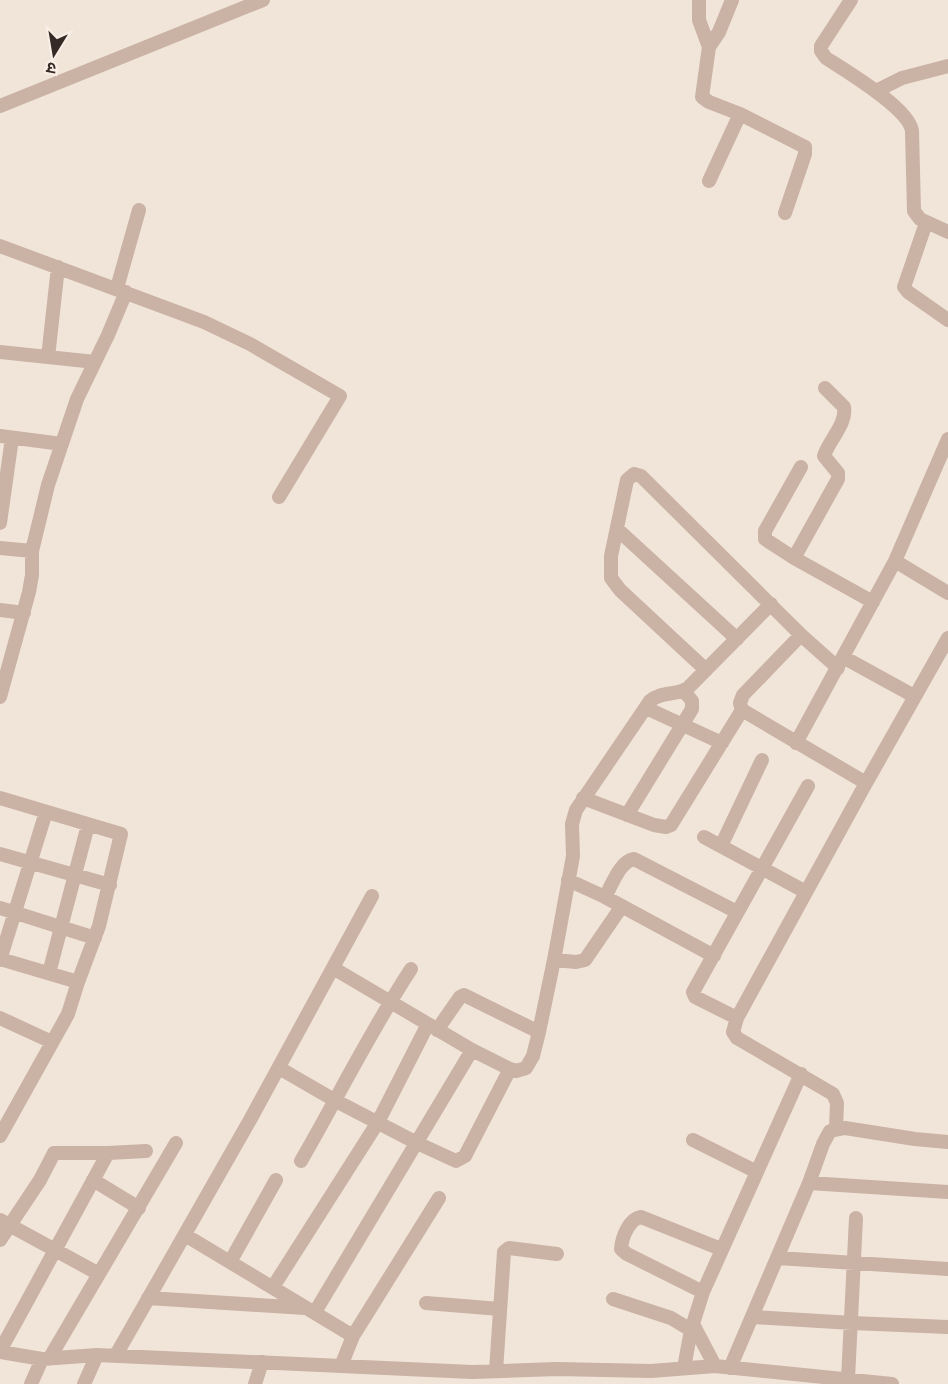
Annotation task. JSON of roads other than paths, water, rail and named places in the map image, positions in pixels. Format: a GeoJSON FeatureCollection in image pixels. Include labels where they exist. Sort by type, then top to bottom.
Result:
{"type":"FeatureCollection","features":[{"type":"Feature","properties":{"kind":"street"},"geometry":{"type":"LineString","coordinates":[[0,106],[263,0]]}},
{"type":"Feature","properties":{"kind":"street"},"geometry":{"type":"LineString","coordinates":[[699,0],[699,21],[709,47]]}},
{"type":"Feature","properties":{"kind":"street"},"geometry":{"type":"LineString","coordinates":[[732,0],[719,32],[709,47],[702,97],[805,147],[805,154],[785,213]]}},
{"type":"Feature","properties":{"kind":"street"},"geometry":{"type":"LineString","coordinates":[[851,0],[823,42],[821,51],[826,58],[876,91],[905,116],[911,126],[913,205],[916,216],[948,232]]}},
{"type":"Feature","properties":{"kind":"street"},"geometry":{"type":"LineString","coordinates":[[876,91],[902,78],[948,66]]}},
{"type":"Feature","properties":{"kind":"street"},"geometry":{"type":"LineString","coordinates":[[709,181],[740,114]]}},
{"type":"Feature","properties":{"kind":"street"},"geometry":{"type":"LineString","coordinates":[[0,697],[24,613],[32,575],[32,551],[48,485],[77,399],[95,362],[121,290],[139,210]]}},
{"type":"Feature","properties":{"kind":"street"},"geometry":{"type":"LineString","coordinates":[[926,223],[904,287],[948,320]]}},
{"type":"Feature","properties":{"kind":"street"},"geometry":{"type":"LineString","coordinates":[[0,246],[204,322],[250,344],[340,396],[279,497]]}},
{"type":"Feature","properties":{"kind":"street"},"geometry":{"type":"LineString","coordinates":[[48,357],[58,267]]}},
{"type":"Feature","properties":{"kind":"street"},"geometry":{"type":"LineString","coordinates":[[0,352],[95,362]]}},
{"type":"Feature","properties":{"kind":"street"},"geometry":{"type":"LineString","coordinates":[[794,558],[838,479],[838,473],[824,456],[845,411],[825,388]]}},
{"type":"Feature","properties":{"kind":"street"},"geometry":{"type":"LineString","coordinates":[[0,523],[6,437],[62,444]]}},
{"type":"Feature","properties":{"kind":"street"},"geometry":{"type":"LineString","coordinates":[[796,743],[895,561],[948,439]]}},
{"type":"Feature","properties":{"kind":"street"},"geometry":{"type":"LineString","coordinates":[[801,467],[764,535],[767,541],[873,602]]}},
{"type":"Feature","properties":{"kind":"street"},"geometry":{"type":"LineString","coordinates":[[706,670],[614,584],[610,569],[627,480],[631,475],[638,474],[801,634],[840,662],[914,696]]}},
{"type":"Feature","properties":{"kind":"street"},"geometry":{"type":"LineString","coordinates":[[617,529],[737,639]]}},
{"type":"Feature","properties":{"kind":"street"},"geometry":{"type":"LineString","coordinates":[[0,548],[32,551]]}},
{"type":"Feature","properties":{"kind":"street"},"geometry":{"type":"LineString","coordinates":[[895,561],[948,593]]}},
{"type":"Feature","properties":{"kind":"street"},"geometry":{"type":"LineString","coordinates":[[333,968],[472,1050],[516,1071],[526,1068],[533,1056],[554,960],[573,856],[573,817],[583,798],[654,697],[684,691],[771,604]]}},
{"type":"Feature","properties":{"kind":"street"},"geometry":{"type":"LineString","coordinates":[[0,610],[24,613]]}},
{"type":"Feature","properties":{"kind":"street"},"geometry":{"type":"LineString","coordinates":[[801,634],[743,695],[740,703],[742,710],[866,783]]}},
{"type":"Feature","properties":{"kind":"street"},"geometry":{"type":"LineString","coordinates":[[836,1129],[836,1098],[828,1090],[735,1036],[734,1029],[737,1018],[948,638]]}},
{"type":"Feature","properties":{"kind":"street"},"geometry":{"type":"LineString","coordinates":[[627,815],[693,706],[684,691]]}},
{"type":"Feature","properties":{"kind":"street"},"geometry":{"type":"LineString","coordinates":[[646,708],[722,743]]}},
{"type":"Feature","properties":{"kind":"street"},"geometry":{"type":"LineString","coordinates":[[583,798],[660,827],[671,825],[742,710]]}},
{"type":"Feature","properties":{"kind":"street"},"geometry":{"type":"LineString","coordinates":[[721,846],[762,760]]}},
{"type":"Feature","properties":{"kind":"street"},"geometry":{"type":"LineString","coordinates":[[737,1018],[693,996],[693,992],[808,786]]}},
{"type":"Feature","properties":{"kind":"street"},"geometry":{"type":"LineString","coordinates":[[0,798],[121,834],[95,938],[78,982],[69,1014],[0,1136]]}},
{"type":"Feature","properties":{"kind":"street"},"geometry":{"type":"LineString","coordinates":[[46,812],[0,959],[78,982]]}},
{"type":"Feature","properties":{"kind":"street"},"geometry":{"type":"LineString","coordinates":[[49,973],[88,825]]}},
{"type":"Feature","properties":{"kind":"street"},"geometry":{"type":"LineString","coordinates":[[704,837],[806,892]]}},
{"type":"Feature","properties":{"kind":"street"},"geometry":{"type":"LineString","coordinates":[[0,854],[110,885]]}},
{"type":"Feature","properties":{"kind":"street"},"geometry":{"type":"LineString","coordinates":[[605,897],[624,864],[634,859],[737,912]]}},
{"type":"Feature","properties":{"kind":"street"},"geometry":{"type":"LineString","coordinates":[[568,880],[605,897],[714,956]]}},
{"type":"Feature","properties":{"kind":"street"},"geometry":{"type":"LineString","coordinates":[[116,1356],[279,1068],[372,896]]}},
{"type":"Feature","properties":{"kind":"street"},"geometry":{"type":"LineString","coordinates":[[554,960],[576,962],[585,960],[621,906]]}},
{"type":"Feature","properties":{"kind":"street"},"geometry":{"type":"LineString","coordinates":[[0,908],[95,938]]}},
{"type":"Feature","properties":{"kind":"street"},"geometry":{"type":"LineString","coordinates":[[300,1161],[336,1101],[389,1002],[411,969]]}},
{"type":"Feature","properties":{"kind":"street"},"geometry":{"type":"LineString","coordinates":[[273,1287],[378,1122],[432,1027],[460,997],[464,995],[539,1032]]}},
{"type":"Feature","properties":{"kind":"street"},"geometry":{"type":"LineString","coordinates":[[0,1018],[52,1042]]}},
{"type":"Feature","properties":{"kind":"street"},"geometry":{"type":"LineString","coordinates":[[311,1310],[417,1143],[472,1050]]}},
{"type":"Feature","properties":{"kind":"street"},"geometry":{"type":"LineString","coordinates":[[279,1068],[336,1101],[453,1160],[462,1159],[510,1069]]}},
{"type":"Feature","properties":{"kind":"street"},"geometry":{"type":"LineString","coordinates":[[684,1368],[692,1327],[703,1292],[801,1074]]}},
{"type":"Feature","properties":{"kind":"street"},"geometry":{"type":"LineString","coordinates":[[730,1368],[754,1317],[830,1131],[836,1129],[948,1142]]}},
{"type":"Feature","properties":{"kind":"street"},"geometry":{"type":"LineString","coordinates":[[693,1140],[757,1172]]}},
{"type":"Feature","properties":{"kind":"street"},"geometry":{"type":"LineString","coordinates":[[31,1384],[139,1208],[176,1143]]}},
{"type":"Feature","properties":{"kind":"street"},"geometry":{"type":"LineString","coordinates":[[0,1240],[5,1222],[40,1180],[54,1153],[146,1151]]}},
{"type":"Feature","properties":{"kind":"street"},"geometry":{"type":"LineString","coordinates":[[108,1153],[0,1351],[46,1359],[97,1355],[456,1372],[651,1371],[715,1366],[892,1384]]}},
{"type":"Feature","properties":{"kind":"street"},"geometry":{"type":"LineString","coordinates":[[93,1180],[139,1208]]}},
{"type":"Feature","properties":{"kind":"street"},"geometry":{"type":"LineString","coordinates":[[230,1262],[276,1180]]}},
{"type":"Feature","properties":{"kind":"street"},"geometry":{"type":"LineString","coordinates":[[809,1184],[948,1192]]}},
{"type":"Feature","properties":{"kind":"street"},"geometry":{"type":"LineString","coordinates":[[341,1366],[353,1336],[439,1198]]}},
{"type":"Feature","properties":{"kind":"street"},"geometry":{"type":"LineString","coordinates":[[703,1292],[627,1254],[621,1249],[622,1240],[631,1222],[641,1217],[721,1249]]}},
{"type":"Feature","properties":{"kind":"street"},"geometry":{"type":"LineString","coordinates":[[848,1378],[855,1263],[855,1218]]}},
{"type":"Feature","properties":{"kind":"street"},"geometry":{"type":"LineString","coordinates":[[5,1222],[99,1274]]}},
{"type":"Feature","properties":{"kind":"street"},"geometry":{"type":"LineString","coordinates":[[185,1235],[353,1336]]}},
{"type":"Feature","properties":{"kind":"street"},"geometry":{"type":"LineString","coordinates":[[496,1371],[502,1257],[506,1250],[514,1248],[557,1254]]}},
{"type":"Feature","properties":{"kind":"street"},"geometry":{"type":"LineString","coordinates":[[778,1258],[948,1269]]}},
{"type":"Feature","properties":{"kind":"street"},"geometry":{"type":"LineString","coordinates":[[148,1298],[311,1310]]}},
{"type":"Feature","properties":{"kind":"street"},"geometry":{"type":"LineString","coordinates":[[613,1299],[692,1327],[715,1366]]}},
{"type":"Feature","properties":{"kind":"street"},"geometry":{"type":"LineString","coordinates":[[426,1303],[500,1309]]}},
{"type":"Feature","properties":{"kind":"street"},"geometry":{"type":"LineString","coordinates":[[754,1317],[948,1327]]}},
{"type":"Feature","properties":{"kind":"street"},"geometry":{"type":"LineString","coordinates":[[84,1384],[97,1355]]}},
{"type":"Feature","properties":{"kind":"street"},"geometry":{"type":"LineString","coordinates":[[256,1384],[262,1362]]}},
{"type":"Feature","properties":{"kind":"street"},"geometry":{"type":"LineString","coordinates":[[528,1384],[532,1370]]}},
{"type":"Feature","properties":{"kind":"street"},"geometry":{"type":"LineString","coordinates":[[642,1384],[651,1371]]}},
{"type":"Feature","properties":{"kind":"street"},"geometry":{"type":"LineString","coordinates":[[448,1384],[456,1372]]}}]}
